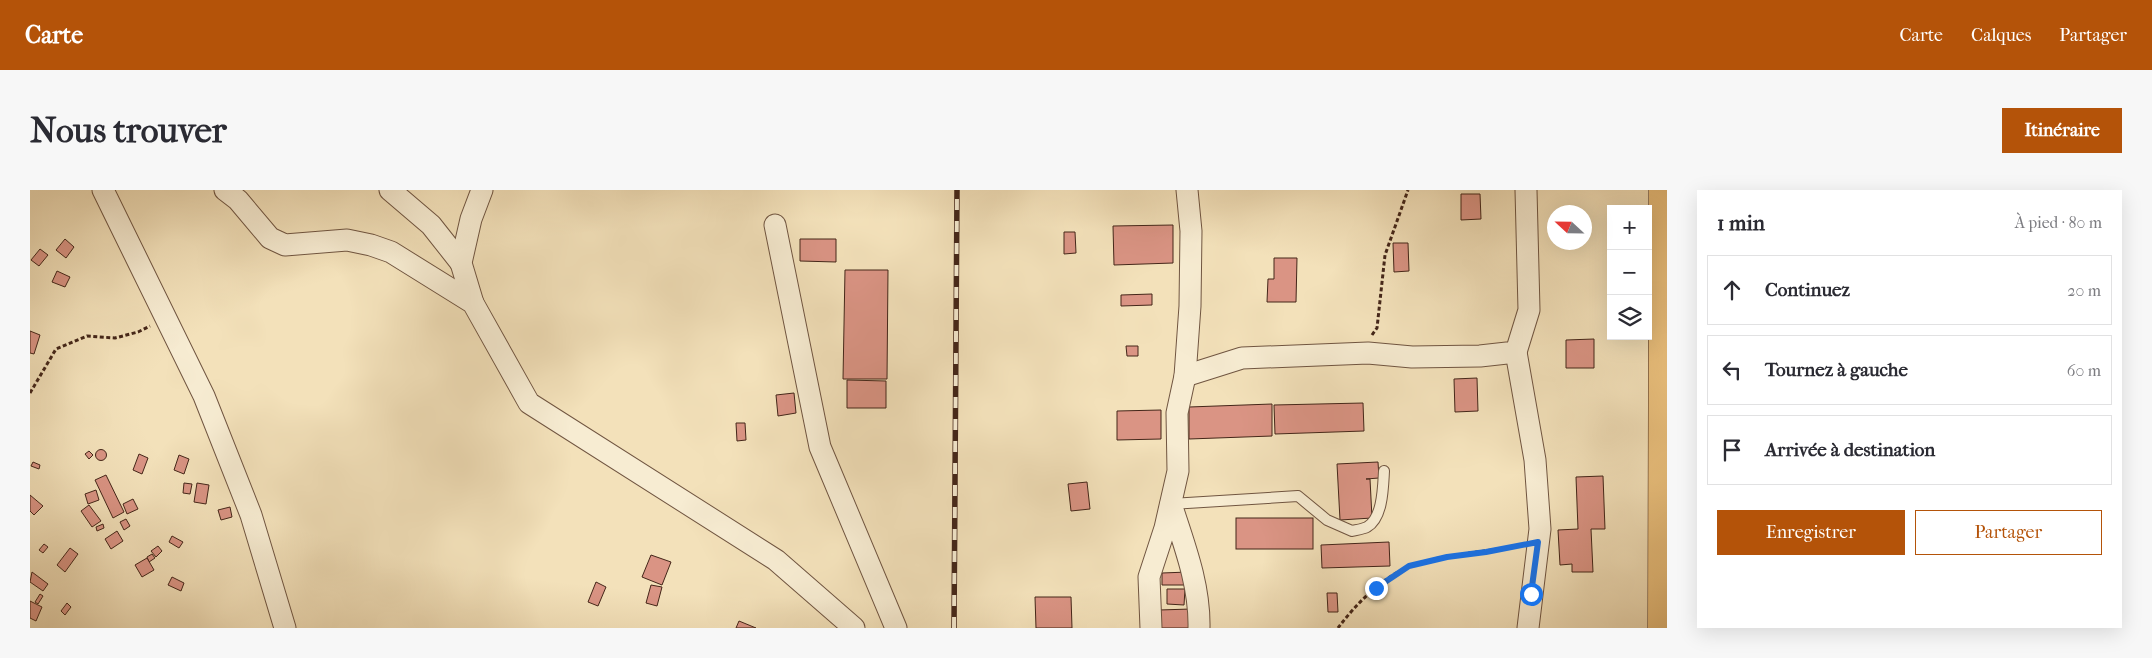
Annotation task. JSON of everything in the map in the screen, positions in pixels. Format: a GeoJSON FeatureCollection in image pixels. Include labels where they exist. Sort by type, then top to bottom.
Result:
{"type":"FeatureCollection","features":[{"type":"Feature","properties":{"kind":"highway"},"geometry":{"type":"LineString","coordinates":[[1662,628],[1665,511],[1663,190]]}},
{"type":"Feature","properties":{"kind":"street"},"geometry":{"type":"LineString","coordinates":[[103,190],[204,396],[252,515],[285,628]]}},
{"type":"Feature","properties":{"kind":"street"},"geometry":{"type":"LineString","coordinates":[[390,190],[431,225],[461,263],[473,304],[529,402],[776,560],[854,628]]}},
{"type":"Feature","properties":{"kind":"street"},"geometry":{"type":"LineString","coordinates":[[461,263],[471,219],[482,190]]}},
{"type":"Feature","properties":{"kind":"street"},"geometry":{"type":"LineString","coordinates":[[1151,628],[1149,577],[1171,504],[1178,471],[1176,413],[1185,376],[1190,296],[1191,231],[1187,190]]}},
{"type":"Feature","properties":{"kind":"street"},"geometry":{"type":"LineString","coordinates":[[1526,190],[1529,310],[1516,352],[1535,460],[1540,530],[1528,628]]}},
{"type":"Feature","properties":{"kind":"street"},"geometry":{"type":"LineString","coordinates":[[232,193],[270,238],[284,245],[347,240],[391,252],[473,304]]}},
{"type":"Feature","properties":{"kind":"street"},"geometry":{"type":"LineString","coordinates":[[775,225],[820,447],[896,628]]}},
{"type":"Feature","properties":{"kind":"street"},"geometry":{"type":"LineString","coordinates":[[1185,376],[1242,358],[1359,354],[1412,357],[1480,356],[1516,352]]}},
{"type":"Feature","properties":{"kind":"street"},"geometry":{"type":"LineString","coordinates":[[1171,504],[1190,562],[1199,611],[1199,628]]}},
{"type":"Feature","properties":{"kind":"lane"},"geometry":{"type":"LineString","coordinates":[[1171,504],[1298,496],[1326,520],[1352,531],[1368,526],[1373,520],[1380,504],[1384,471]]}},
{"type":"Feature","properties":{"kind":"path"},"geometry":{"type":"LineString","coordinates":[[1359,354],[1377,328],[1385,255],[1408,190]]}},
{"type":"Feature","properties":{"kind":"path"},"geometry":{"type":"LineString","coordinates":[[30,393],[56,350],[87,336],[115,338],[138,332],[166,318]]}},
{"type":"Feature","properties":{"kind":"path"},"geometry":{"type":"LineString","coordinates":[[1338,628],[1352,610],[1376,588],[1409,566],[1447,557],[1538,542]]}},
{"type":"Feature","properties":{"kind":"building"},"geometry":{"type":"Polygon","coordinates":[[[1461,194],[1480,194],[1481,219],[1461,220],[1461,194]]]}},
{"type":"Feature","properties":{"kind":"building"},"geometry":{"type":"Polygon","coordinates":[[[1173,225],[1173,263],[1114,265],[1113,226],[1173,225]]]}},
{"type":"Feature","properties":{"kind":"building"},"geometry":{"type":"Polygon","coordinates":[[[1064,232],[1075,232],[1076,253],[1064,254],[1064,232]]]}},
{"type":"Feature","properties":{"kind":"building"},"geometry":{"type":"Polygon","coordinates":[[[65,239],[74,247],[66,258],[56,250],[65,239]]]}},
{"type":"Feature","properties":{"kind":"building"},"geometry":{"type":"Polygon","coordinates":[[[800,239],[836,239],[836,262],[800,261],[800,239]]]}},
{"type":"Feature","properties":{"kind":"building"},"geometry":{"type":"Polygon","coordinates":[[[1393,243],[1408,243],[1409,271],[1394,272],[1393,243]]]}},
{"type":"Feature","properties":{"kind":"building"},"geometry":{"type":"Polygon","coordinates":[[[40,249],[48,255],[39,266],[31,260],[40,249]]]}},
{"type":"Feature","properties":{"kind":"building"},"geometry":{"type":"Polygon","coordinates":[[[1274,258],[1297,258],[1296,302],[1267,302],[1268,279],[1274,279],[1274,258]]]}},
{"type":"Feature","properties":{"kind":"building"},"geometry":{"type":"Polygon","coordinates":[[[845,270],[888,270],[887,379],[843,379],[845,270]]]}},
{"type":"Feature","properties":{"kind":"building"},"geometry":{"type":"Polygon","coordinates":[[[57,271],[70,277],[65,287],[52,282],[57,271]]]}},
{"type":"Feature","properties":{"kind":"building"},"geometry":{"type":"Polygon","coordinates":[[[1152,294],[1152,305],[1121,306],[1121,295],[1152,294]]]}},
{"type":"Feature","properties":{"kind":"building"},"geometry":{"type":"Polygon","coordinates":[[[30,331],[40,335],[34,354],[30,353],[30,331]]]}},
{"type":"Feature","properties":{"kind":"building"},"geometry":{"type":"Polygon","coordinates":[[[1594,339],[1594,368],[1566,368],[1566,340],[1594,339]]]}},
{"type":"Feature","properties":{"kind":"building"},"geometry":{"type":"Polygon","coordinates":[[[1126,346],[1138,346],[1138,356],[1127,356],[1126,346]]]}},
{"type":"Feature","properties":{"kind":"building"},"geometry":{"type":"Polygon","coordinates":[[[1477,378],[1478,411],[1455,412],[1454,379],[1477,378]]]}},
{"type":"Feature","properties":{"kind":"building"},"geometry":{"type":"Polygon","coordinates":[[[847,380],[886,381],[886,408],[847,408],[847,380]]]}},
{"type":"Feature","properties":{"kind":"building"},"geometry":{"type":"Polygon","coordinates":[[[794,393],[796,413],[778,416],[776,395],[794,393]]]}},
{"type":"Feature","properties":{"kind":"building"},"geometry":{"type":"Polygon","coordinates":[[[1363,403],[1364,431],[1275,434],[1274,405],[1363,403]]]}},
{"type":"Feature","properties":{"kind":"building"},"geometry":{"type":"Polygon","coordinates":[[[1272,404],[1272,436],[1189,439],[1189,407],[1272,404]]]}},
{"type":"Feature","properties":{"kind":"building"},"geometry":{"type":"Polygon","coordinates":[[[1161,410],[1161,439],[1117,440],[1117,411],[1161,410]]]}},
{"type":"Feature","properties":{"kind":"building"},"geometry":{"type":"Polygon","coordinates":[[[736,423],[745,423],[746,440],[737,441],[736,423]]]}},
{"type":"Feature","properties":{"kind":"building"},"geometry":{"type":"Polygon","coordinates":[[[99,450],[103,450],[106,455],[105,459],[99,460],[96,457],[96,453],[99,450]]]}},
{"type":"Feature","properties":{"kind":"building"},"geometry":{"type":"Polygon","coordinates":[[[89,451],[93,455],[89,459],[85,454],[89,451]]]}},
{"type":"Feature","properties":{"kind":"building"},"geometry":{"type":"Polygon","coordinates":[[[139,454],[148,458],[142,474],[133,470],[139,454]]]}},
{"type":"Feature","properties":{"kind":"building"},"geometry":{"type":"Polygon","coordinates":[[[179,455],[189,459],[184,474],[174,470],[179,455]]]}},
{"type":"Feature","properties":{"kind":"building"},"geometry":{"type":"Polygon","coordinates":[[[33,462],[40,465],[39,469],[31,466],[33,462]]]}},
{"type":"Feature","properties":{"kind":"building"},"geometry":{"type":"Polygon","coordinates":[[[1378,462],[1379,478],[1366,479],[1370,479],[1372,518],[1340,520],[1337,464],[1378,462]]]}},
{"type":"Feature","properties":{"kind":"building"},"geometry":{"type":"Polygon","coordinates":[[[106,475],[124,512],[113,518],[95,480],[106,475]]]}},
{"type":"Feature","properties":{"kind":"building"},"geometry":{"type":"Polygon","coordinates":[[[1603,476],[1605,529],[1591,529],[1593,572],[1572,572],[1572,564],[1560,565],[1558,530],[1578,529],[1576,477],[1603,476]]]}},
{"type":"Feature","properties":{"kind":"building"},"geometry":{"type":"Polygon","coordinates":[[[1087,482],[1090,509],[1071,511],[1068,484],[1087,482]]]}},
{"type":"Feature","properties":{"kind":"building"},"geometry":{"type":"Polygon","coordinates":[[[184,483],[192,484],[190,494],[183,493],[184,483]]]}},
{"type":"Feature","properties":{"kind":"building"},"geometry":{"type":"Polygon","coordinates":[[[197,483],[209,485],[206,504],[194,502],[197,483]]]}},
{"type":"Feature","properties":{"kind":"building"},"geometry":{"type":"Polygon","coordinates":[[[96,490],[99,500],[88,504],[85,494],[96,490]]]}},
{"type":"Feature","properties":{"kind":"building"},"geometry":{"type":"Polygon","coordinates":[[[30,495],[43,506],[34,515],[30,511],[30,495]]]}},
{"type":"Feature","properties":{"kind":"building"},"geometry":{"type":"Polygon","coordinates":[[[133,499],[138,509],[127,514],[123,504],[133,499]]]}},
{"type":"Feature","properties":{"kind":"building"},"geometry":{"type":"Polygon","coordinates":[[[89,505],[101,521],[92,527],[81,511],[89,505]]]}},
{"type":"Feature","properties":{"kind":"building"},"geometry":{"type":"Polygon","coordinates":[[[230,507],[232,517],[221,520],[218,510],[230,507]]]}},
{"type":"Feature","properties":{"kind":"building"},"geometry":{"type":"Polygon","coordinates":[[[1236,518],[1313,518],[1313,549],[1236,549],[1236,518]]]}},
{"type":"Feature","properties":{"kind":"building"},"geometry":{"type":"Polygon","coordinates":[[[126,519],[130,526],[124,530],[120,522],[126,519]]]}},
{"type":"Feature","properties":{"kind":"building"},"geometry":{"type":"Polygon","coordinates":[[[103,524],[104,528],[97,531],[96,527],[103,524]]]}},
{"type":"Feature","properties":{"kind":"building"},"geometry":{"type":"Polygon","coordinates":[[[117,531],[123,541],[111,549],[105,539],[117,531]]]}},
{"type":"Feature","properties":{"kind":"building"},"geometry":{"type":"Polygon","coordinates":[[[172,536],[183,542],[179,548],[169,542],[172,536]]]}},
{"type":"Feature","properties":{"kind":"building"},"geometry":{"type":"Polygon","coordinates":[[[1389,542],[1390,566],[1322,568],[1321,545],[1389,542]]]}},
{"type":"Feature","properties":{"kind":"building"},"geometry":{"type":"Polygon","coordinates":[[[44,544],[48,547],[43,553],[39,550],[44,544]]]}},
{"type":"Feature","properties":{"kind":"building"},"geometry":{"type":"Polygon","coordinates":[[[158,546],[162,551],[156,557],[151,551],[158,546]]]}},
{"type":"Feature","properties":{"kind":"building"},"geometry":{"type":"Polygon","coordinates":[[[70,548],[78,554],[65,572],[57,565],[70,548]]]}},
{"type":"Feature","properties":{"kind":"building"},"geometry":{"type":"Polygon","coordinates":[[[152,554],[155,558],[149,562],[147,557],[152,554]]]}},
{"type":"Feature","properties":{"kind":"building"},"geometry":{"type":"Polygon","coordinates":[[[651,555],[671,562],[662,585],[642,577],[651,555]]]}},
{"type":"Feature","properties":{"kind":"building"},"geometry":{"type":"Polygon","coordinates":[[[147,558],[154,570],[142,577],[135,565],[147,558]]]}},
{"type":"Feature","properties":{"kind":"building"},"geometry":{"type":"Polygon","coordinates":[[[32,572],[48,584],[43,591],[30,582],[32,572]]]}},
{"type":"Feature","properties":{"kind":"building"},"geometry":{"type":"Polygon","coordinates":[[[1188,572],[1189,585],[1162,585],[1162,573],[1188,572]]]}},
{"type":"Feature","properties":{"kind":"building"},"geometry":{"type":"Polygon","coordinates":[[[172,577],[184,583],[181,591],[168,585],[172,577]]]}},
{"type":"Feature","properties":{"kind":"building"},"geometry":{"type":"Polygon","coordinates":[[[596,582],[606,587],[598,606],[588,602],[596,582]]]}},
{"type":"Feature","properties":{"kind":"building"},"geometry":{"type":"Polygon","coordinates":[[[651,585],[662,587],[657,606],[646,603],[651,585]]]}},
{"type":"Feature","properties":{"kind":"building"},"geometry":{"type":"Polygon","coordinates":[[[1167,589],[1185,589],[1184,605],[1167,604],[1167,589]]]}},
{"type":"Feature","properties":{"kind":"building"},"geometry":{"type":"Polygon","coordinates":[[[1327,593],[1337,593],[1338,612],[1328,612],[1327,593]]]}},
{"type":"Feature","properties":{"kind":"building"},"geometry":{"type":"Polygon","coordinates":[[[40,594],[43,596],[38,604],[35,602],[40,594]]]}},
{"type":"Feature","properties":{"kind":"building"},"geometry":{"type":"Polygon","coordinates":[[[1035,597],[1071,597],[1072,628],[1036,628],[1035,597]]]}},
{"type":"Feature","properties":{"kind":"building"},"geometry":{"type":"Polygon","coordinates":[[[30,601],[42,607],[36,621],[30,618],[30,601]]]}},
{"type":"Feature","properties":{"kind":"building"},"geometry":{"type":"Polygon","coordinates":[[[67,603],[71,607],[65,615],[61,611],[67,603]]]}},
{"type":"Feature","properties":{"kind":"building"},"geometry":{"type":"Polygon","coordinates":[[[1191,609],[1192,628],[1160,628],[1159,610],[1191,609]]]}},
{"type":"Feature","properties":{"kind":"building"},"geometry":{"type":"Polygon","coordinates":[[[739,621],[756,628],[736,628],[739,621]]]}},
{"type":"Feature","properties":{"kind":"railway"},"geometry":{"type":"LineString","coordinates":[[954,628],[957,190]]}},
{"type":"Feature","properties":{"kind":"route"},"geometry":{"type":"LineString","coordinates":[[1376,588],[1409,566],[1447,557],[1538,542],[1531,594]]}}]}
